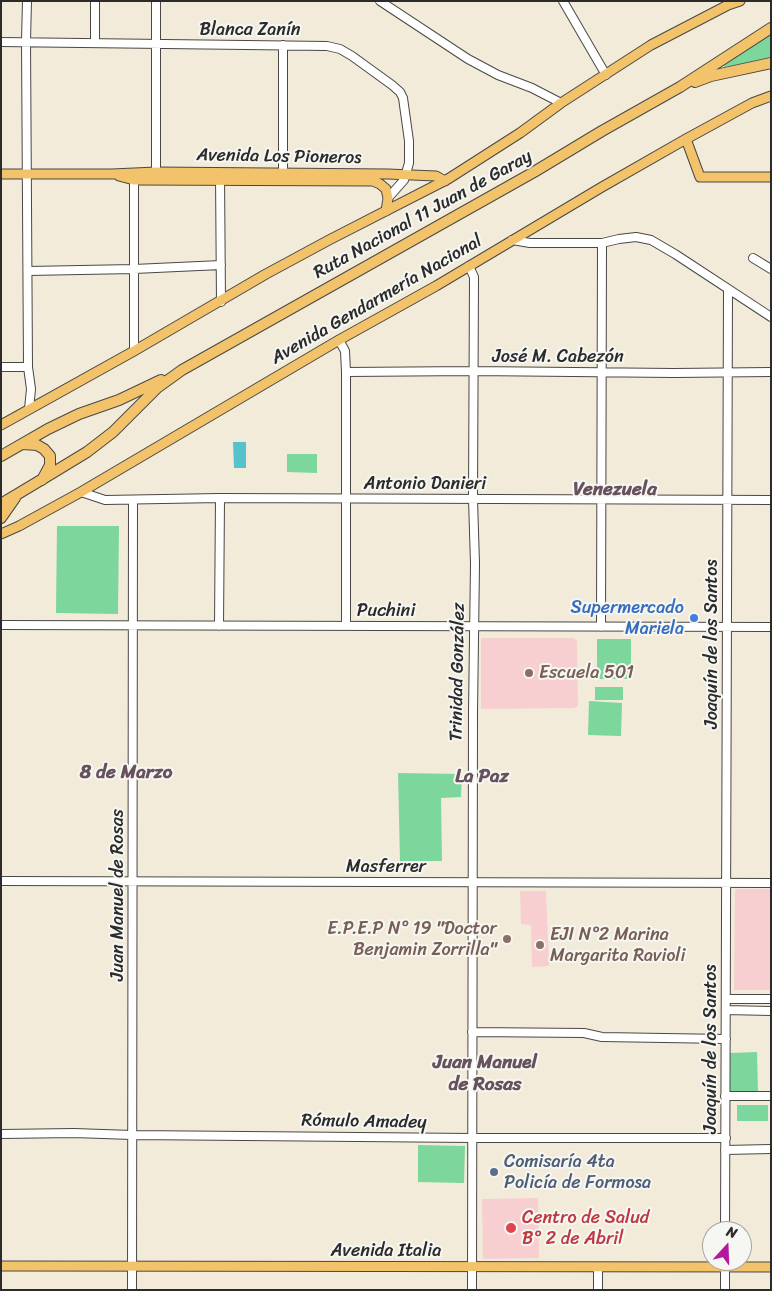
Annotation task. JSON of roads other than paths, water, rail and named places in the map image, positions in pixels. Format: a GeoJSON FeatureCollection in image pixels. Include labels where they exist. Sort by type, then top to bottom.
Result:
{"type":"FeatureCollection","features":[{"type":"Feature","properties":{"kind":"highway","name":"Ruta Nacional 11 Juan de Garay"},"geometry":{"type":"LineString","coordinates":[[3,455],[48,429],[79,414],[119,400],[182,370],[523,178],[680,87],[771,28]]}},
{"type":"Feature","properties":{"kind":"highway","name":"Ruta Nacional 11 Juan de Garay"},"geometry":{"type":"LineString","coordinates":[[680,87],[711,76],[771,63]]}},
{"type":"Feature","properties":{"kind":"highway","name":"Ruta Nacional 11 Juan de Garay"},"geometry":{"type":"LineString","coordinates":[[1,504],[87,452],[113,432],[157,388],[182,370]]}},
{"type":"Feature","properties":{"kind":"highway"},"geometry":{"type":"LineString","coordinates":[[23,444],[37,445],[50,456],[50,465],[42,480]]}},
{"type":"Feature","properties":{"kind":"highway"},"geometry":{"type":"LineString","coordinates":[[1,518],[17,495]]}},
{"type":"Feature","properties":{"kind":"main road"},"geometry":{"type":"LineString","coordinates":[[1,425],[134,352],[290,261],[445,181],[520,133],[560,103],[651,45],[727,3],[740,1]]}},
{"type":"Feature","properties":{"kind":"main road","name":"Avenida Gendarmería Nacional"},"geometry":{"type":"LineString","coordinates":[[1,534],[81,492],[686,139],[752,103],[771,96]]}},
{"type":"Feature","properties":{"kind":"main road"},"geometry":{"type":"LineString","coordinates":[[686,139],[700,177],[771,177]]}},
{"type":"Feature","properties":{"kind":"main road","name":"Avenida Los Pioneros"},"geometry":{"type":"LineString","coordinates":[[134,176],[156,172],[220,176]]}},
{"type":"Feature","properties":{"kind":"main road","name":"Avenida Los Pioneros"},"geometry":{"type":"LineString","coordinates":[[1,174],[283,177],[373,181],[386,189],[388,198]]}},
{"type":"Feature","properties":{"kind":"main road","name":"Avenida Los Pioneros"},"geometry":{"type":"LineString","coordinates":[[283,177],[406,175],[436,176],[445,181]]}},
{"type":"Feature","properties":{"kind":"main road"},"geometry":{"type":"LineString","coordinates":[[386,211],[388,198]]}},
{"type":"Feature","properties":{"kind":"main road","name":"Avenida Italia"},"geometry":{"type":"LineString","coordinates":[[1,1266],[472,1268],[702,1265]]}},
{"type":"Feature","properties":{"kind":"main road","name":"Avenida Italia"},"geometry":{"type":"LineString","coordinates":[[752,1266],[771,1267]]}},
{"type":"Feature","properties":{"kind":"street"},"geometry":{"type":"LineString","coordinates":[[27,1],[28,367],[31,389],[29,409]]}},
{"type":"Feature","properties":{"kind":"street"},"geometry":{"type":"LineString","coordinates":[[95,1],[95,43]]}},
{"type":"Feature","properties":{"kind":"street"},"geometry":{"type":"LineString","coordinates":[[156,1],[156,172]]}},
{"type":"Feature","properties":{"kind":"street"},"geometry":{"type":"LineString","coordinates":[[380,1],[468,59],[560,103]]}},
{"type":"Feature","properties":{"kind":"street"},"geometry":{"type":"LineString","coordinates":[[563,1],[606,75]]}},
{"type":"Feature","properties":{"kind":"street","name":"Blanca Zanín"},"geometry":{"type":"LineString","coordinates":[[1,42],[284,45],[327,46],[340,49],[400,92],[403,98],[409,142],[410,157],[406,175]]}},
{"type":"Feature","properties":{"kind":"street"},"geometry":{"type":"LineString","coordinates":[[283,177],[284,45]]}},
{"type":"Feature","properties":{"kind":"street"},"geometry":{"type":"LineString","coordinates":[[388,198],[402,184],[406,175]]}},
{"type":"Feature","properties":{"kind":"street"},"geometry":{"type":"LineString","coordinates":[[134,176],[134,352]]}},
{"type":"Feature","properties":{"kind":"street"},"geometry":{"type":"LineString","coordinates":[[220,176],[221,302]]}},
{"type":"Feature","properties":{"kind":"street"},"geometry":{"type":"LineString","coordinates":[[512,240],[530,243],[602,243],[636,237],[651,240],[771,317]]}},
{"type":"Feature","properties":{"kind":"street"},"geometry":{"type":"LineString","coordinates":[[600,627],[602,243]]}},
{"type":"Feature","properties":{"kind":"street"},"geometry":{"type":"LineString","coordinates":[[753,258],[771,269]]}},
{"type":"Feature","properties":{"kind":"street"},"geometry":{"type":"LineString","coordinates":[[28,271],[220,265]]}},
{"type":"Feature","properties":{"kind":"street","name":"Trinidad González"},"geometry":{"type":"LineString","coordinates":[[468,266],[474,277],[473,499],[475,564],[472,882],[472,1290]]}},
{"type":"Feature","properties":{"kind":"street","name":"Joaquín de los Santos"},"geometry":{"type":"LineString","coordinates":[[725,1221],[728,289]]}},
{"type":"Feature","properties":{"kind":"street"},"geometry":{"type":"LineString","coordinates":[[339,340],[345,351],[346,372],[346,626]]}},
{"type":"Feature","properties":{"kind":"street"},"geometry":{"type":"LineString","coordinates":[[1,367],[28,367]]}},
{"type":"Feature","properties":{"kind":"street","name":"José M. Cabezón"},"geometry":{"type":"LineString","coordinates":[[346,372],[771,372]]}},
{"type":"Feature","properties":{"kind":"street","name":"Antonio Danieri"},"geometry":{"type":"LineString","coordinates":[[81,492],[105,500],[220,498],[771,500]]}},
{"type":"Feature","properties":{"kind":"street"},"geometry":{"type":"LineString","coordinates":[[219,626],[220,498]]}},
{"type":"Feature","properties":{"kind":"street","name":"Juan Manuel de Rosas"},"geometry":{"type":"LineString","coordinates":[[132,1290],[134,500]]}},
{"type":"Feature","properties":{"kind":"street","name":"Puchini"},"geometry":{"type":"LineString","coordinates":[[1,625],[771,627]]}},
{"type":"Feature","properties":{"kind":"street","name":"Masferrer"},"geometry":{"type":"LineString","coordinates":[[1,881],[771,883]]}},
{"type":"Feature","properties":{"kind":"street"},"geometry":{"type":"LineString","coordinates":[[726,998],[771,999]]}},
{"type":"Feature","properties":{"kind":"street"},"geometry":{"type":"LineString","coordinates":[[726,1010],[771,1011]]}},
{"type":"Feature","properties":{"kind":"street"},"geometry":{"type":"LineString","coordinates":[[472,1032],[584,1033],[602,1037],[726,1040]]}},
{"type":"Feature","properties":{"kind":"street"},"geometry":{"type":"LineString","coordinates":[[725,1096],[771,1096]]}},
{"type":"Feature","properties":{"kind":"street"},"geometry":{"type":"LineString","coordinates":[[756,1096],[756,1105]]}},
{"type":"Feature","properties":{"kind":"street","name":"Rómulo Amadey"},"geometry":{"type":"LineString","coordinates":[[1,1134],[726,1138]]}},
{"type":"Feature","properties":{"kind":"street"},"geometry":{"type":"LineString","coordinates":[[725,1150],[771,1150]]}},
{"type":"Feature","properties":{"kind":"street"},"geometry":{"type":"LineString","coordinates":[[598,1267],[598,1290]]}},
{"type":"Feature","properties":{"kind":"street"},"geometry":{"type":"LineString","coordinates":[[725,1271],[725,1290]]}},
{"type":"Feature","properties":{"kind":"water"},"geometry":{"type":"Polygon","coordinates":[[[233,442],[246,442],[246,468],[234,468],[233,442]]]}},
{"type":"Feature","properties":{"kind":"place","name":"Supermercado Mariela"},"geometry":{"type":"Point","coordinates":[694,618]}},
{"type":"Feature","properties":{"kind":"place","name":"Escuela 501"},"geometry":{"type":"Point","coordinates":[529,673]}},
{"type":"Feature","properties":{"kind":"place","name":"E.P.E.P N° 19 \"Doctor Benjamin Zorrilla\""},"geometry":{"type":"Point","coordinates":[507,939]}},
{"type":"Feature","properties":{"kind":"place","name":"EJI N°2 Marina Margarita Ravioli"},"geometry":{"type":"Point","coordinates":[540,945]}},
{"type":"Feature","properties":{"kind":"place","name":"Comisaría 4ta Policía de Formosa"},"geometry":{"type":"Point","coordinates":[494,1172]}},
{"type":"Feature","properties":{"kind":"place","name":"Centro de Salud B° 2 de Abril"},"geometry":{"type":"Point","coordinates":[511,1228]}},
{"type":"Feature","properties":{"kind":"district","name":"Venezuela"},"geometry":{"type":"Point","coordinates":[615,490]}},
{"type":"Feature","properties":{"kind":"district","name":"8 de Marzo"},"geometry":{"type":"Point","coordinates":[126,773]}},
{"type":"Feature","properties":{"kind":"district","name":"La Paz"},"geometry":{"type":"Point","coordinates":[482,777]}},
{"type":"Feature","properties":{"kind":"district","name":"Juan Manuel de Rosas"},"geometry":{"type":"Point","coordinates":[485,1074]}}]}
